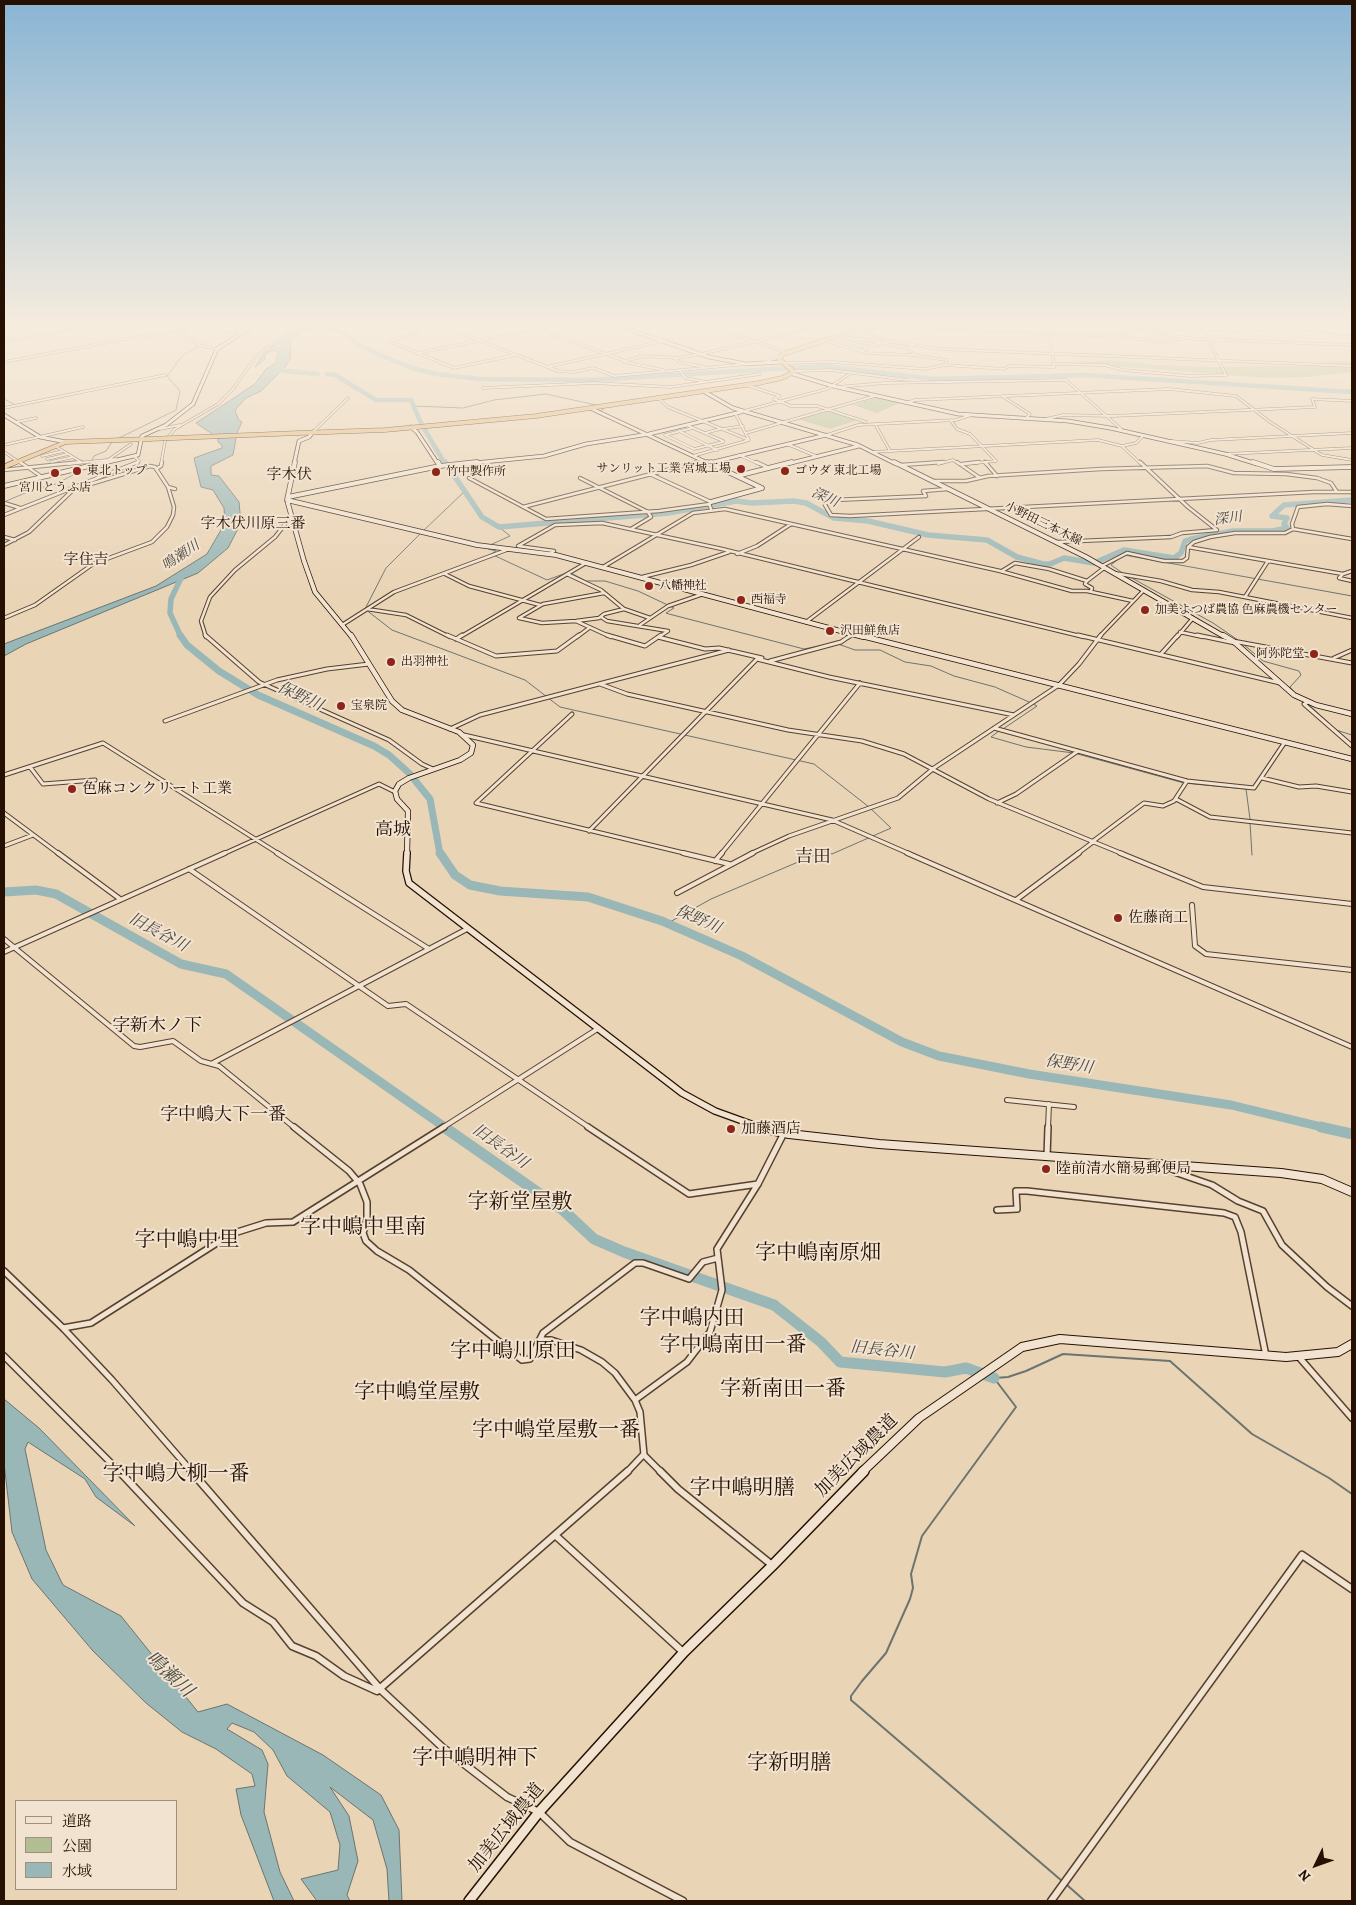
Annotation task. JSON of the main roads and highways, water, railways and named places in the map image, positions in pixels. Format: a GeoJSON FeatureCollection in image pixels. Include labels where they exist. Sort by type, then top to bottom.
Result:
{"type":"FeatureCollection","features":[{"type":"Feature","properties":{"kind":"highway"},"geometry":{"type":"LineString","coordinates":[[4,468],[66,442],[414,427],[543,415]]}},
{"type":"Feature","properties":{"kind":"water"},"geometry":{"type":"Polygon","coordinates":[[[208,415],[237,415],[242,422],[237,433],[233,455],[211,466],[211,475],[219,476],[239,502],[241,523],[228,548],[198,573],[26,644],[4,656],[4,644],[156,586],[207,554],[225,523],[224,508],[213,490],[201,487],[194,458],[222,448],[222,445],[218,442],[218,438],[196,423],[208,415]]]}},
{"type":"Feature","properties":{"kind":"water"},"geometry":{"type":"Polygon","coordinates":[[[4,1399],[39,1428],[135,1526],[96,1497],[85,1479],[28,1442],[25,1449],[46,1550],[63,1585],[121,1616],[198,1712],[227,1704],[323,1755],[381,1795],[399,1830],[402,1901],[389,1901],[387,1869],[373,1820],[330,1787],[349,1816],[358,1861],[347,1895],[350,1901],[317,1901],[301,1879],[338,1870],[340,1845],[330,1812],[287,1776],[273,1750],[254,1732],[232,1723],[227,1729],[262,1750],[268,1764],[264,1812],[280,1872],[294,1901],[274,1901],[241,1815],[236,1789],[255,1786],[252,1774],[216,1749],[182,1732],[146,1703],[93,1651],[32,1579],[12,1532],[4,1463],[4,1399]]]}},
{"type":"Feature","properties":{"kind":"waterway"},"geometry":{"type":"LineString","coordinates":[[117,439],[166,415]]}},
{"type":"Feature","properties":{"kind":"waterway","name":"深川"},"geometry":{"type":"LineString","coordinates":[[417,415],[445,464]]}},
{"type":"Feature","properties":{"kind":"waterway"},"geometry":{"type":"LineString","coordinates":[[601,415],[607,418]]}},
{"type":"Feature","properties":{"kind":"waterway"},"geometry":{"type":"LineString","coordinates":[[91,462],[94,456],[106,451],[112,442]]}},
{"type":"Feature","properties":{"kind":"waterway","name":"深川"},"geometry":{"type":"LineString","coordinates":[[445,462],[482,517],[499,527],[668,513],[736,501],[752,503],[794,501],[806,503],[834,518],[868,521],[928,535],[987,540],[1017,557],[1043,564],[1050,564],[1064,558],[1094,563],[1124,550],[1174,558],[1181,553],[1185,541],[1191,539],[1233,531],[1272,531],[1287,528],[1284,524],[1287,518],[1272,516],[1284,505],[1352,500]]}},
{"type":"Feature","properties":{"kind":"waterway"},"geometry":{"type":"LineString","coordinates":[[4,502],[32,490],[56,484],[88,467]]}},
{"type":"Feature","properties":{"kind":"waterway"},"geometry":{"type":"LineString","coordinates":[[423,531],[464,492]]}},
{"type":"Feature","properties":{"kind":"waterway"},"geometry":{"type":"LineString","coordinates":[[499,527],[510,536],[490,545],[488,549],[496,551],[491,554],[547,580],[569,572],[586,581],[605,581],[638,591],[674,608],[666,613],[669,614],[804,649],[829,644]]}},
{"type":"Feature","properties":{"kind":"waterway"},"geometry":{"type":"LineString","coordinates":[[420,534],[386,568],[365,609],[392,630],[525,680],[560,707],[814,764],[869,807],[891,828],[832,854],[824,851],[711,899],[668,923]]}},
{"type":"Feature","properties":{"kind":"waterway"},"geometry":{"type":"LineString","coordinates":[[1124,555],[1352,596]]}},
{"type":"Feature","properties":{"kind":"waterway"},"geometry":{"type":"LineString","coordinates":[[1121,557],[1111,565],[1124,574]]}},
{"type":"Feature","properties":{"kind":"waterway","name":"保野川"},"geometry":{"type":"LineString","coordinates":[[180,635],[170,613],[171,599],[182,576]]}},
{"type":"Feature","properties":{"kind":"waterway"},"geometry":{"type":"LineString","coordinates":[[1130,577],[1213,623],[1238,640]]}},
{"type":"Feature","properties":{"kind":"waterway","name":"保野川"},"geometry":{"type":"LineString","coordinates":[[180,635],[187,645],[219,671],[258,695],[374,746],[389,755],[409,773],[430,799],[440,854]]}},
{"type":"Feature","properties":{"kind":"waterway"},"geometry":{"type":"LineString","coordinates":[[838,644],[855,650],[880,650],[905,662],[931,666],[954,676],[995,687],[1029,702]]}},
{"type":"Feature","properties":{"kind":"waterway"},"geometry":{"type":"LineString","coordinates":[[1243,644],[1263,661],[1299,671],[1301,675],[1290,687],[1296,694]]}},
{"type":"Feature","properties":{"kind":"waterway"},"geometry":{"type":"LineString","coordinates":[[1003,729],[1037,706],[1033,704]]}},
{"type":"Feature","properties":{"kind":"waterway"},"geometry":{"type":"LineString","coordinates":[[1309,705],[1332,726]]}},
{"type":"Feature","properties":{"kind":"waterway"},"geometry":{"type":"LineString","coordinates":[[1336,730],[1352,735]]}},
{"type":"Feature","properties":{"kind":"waterway"},"geometry":{"type":"LineString","coordinates":[[999,731],[991,737],[1026,747],[1074,753],[1184,783],[1246,789],[1250,819]]}},
{"type":"Feature","properties":{"kind":"waterway"},"geometry":{"type":"LineString","coordinates":[[1250,823],[1252,855]]}},
{"type":"Feature","properties":{"kind":"waterway","name":"保野川"},"geometry":{"type":"LineString","coordinates":[[440,853],[455,875],[470,885],[500,891],[588,897],[662,921],[742,956],[902,1042],[939,1056],[1029,1074],[1231,1105],[1326,1128]]}},
{"type":"Feature","properties":{"kind":"waterway","name":"旧長谷川"},"geometry":{"type":"LineString","coordinates":[[4,892],[36,890],[56,894],[181,964],[226,974],[446,1128]]}},
{"type":"Feature","properties":{"kind":"waterway","name":"旧長谷川"},"geometry":{"type":"LineString","coordinates":[[444,1127],[563,1210],[594,1239],[624,1252],[774,1305],[821,1342],[840,1362],[945,1372],[966,1368],[994,1378]]}},
{"type":"Feature","properties":{"kind":"waterway","name":"保野川"},"geometry":{"type":"LineString","coordinates":[[1321,1127],[1352,1134]]}},
{"type":"Feature","properties":{"kind":"waterway"},"geometry":{"type":"LineString","coordinates":[[995,1378],[1008,1377],[1026,1371],[1063,1354],[1170,1361],[1252,1434],[1329,1478],[1352,1494]]}},
{"type":"Feature","properties":{"kind":"waterway"},"geometry":{"type":"LineString","coordinates":[[994,1378],[1016,1407],[922,1536],[911,1574],[913,1588],[910,1599],[886,1653],[862,1681],[851,1696],[851,1700],[1062,1881]]}},
{"type":"Feature","properties":{"kind":"waterway"},"geometry":{"type":"LineString","coordinates":[[1067,1885],[1085,1901]]}},
{"type":"Feature","properties":{"kind":"place","name":"サンリット工業 宮城工場"},"geometry":{"type":"Point","coordinates":[741,469]}},
{"type":"Feature","properties":{"kind":"place","name":"東北トップ"},"geometry":{"type":"Point","coordinates":[77,471]}},
{"type":"Feature","properties":{"kind":"place","name":"ゴウダ 東北工場"},"geometry":{"type":"Point","coordinates":[785,471]}},
{"type":"Feature","properties":{"kind":"place","name":"竹中製作所"},"geometry":{"type":"Point","coordinates":[436,472]}},
{"type":"Feature","properties":{"kind":"place","name":"宮川とうふ店"},"geometry":{"type":"Point","coordinates":[55,473]}},
{"type":"Feature","properties":{"kind":"place","name":"八幡神社"},"geometry":{"type":"Point","coordinates":[649,586]}},
{"type":"Feature","properties":{"kind":"place","name":"西福寺"},"geometry":{"type":"Point","coordinates":[741,600]}},
{"type":"Feature","properties":{"kind":"place","name":"加美よつば農協 色麻農機センター"},"geometry":{"type":"Point","coordinates":[1145,610]}},
{"type":"Feature","properties":{"kind":"place","name":"沢田鮮魚店"},"geometry":{"type":"Point","coordinates":[830,631]}},
{"type":"Feature","properties":{"kind":"place","name":"阿弥陀堂"},"geometry":{"type":"Point","coordinates":[1314,654]}},
{"type":"Feature","properties":{"kind":"place","name":"出羽神社"},"geometry":{"type":"Point","coordinates":[391,662]}},
{"type":"Feature","properties":{"kind":"place","name":"宝泉院"},"geometry":{"type":"Point","coordinates":[341,706]}},
{"type":"Feature","properties":{"kind":"place","name":"色麻コンクリート工業"},"geometry":{"type":"Point","coordinates":[72,789]}},
{"type":"Feature","properties":{"kind":"place","name":"佐藤商工"},"geometry":{"type":"Point","coordinates":[1118,918]}},
{"type":"Feature","properties":{"kind":"place","name":"加藤酒店"},"geometry":{"type":"Point","coordinates":[731,1129]}},
{"type":"Feature","properties":{"kind":"place","name":"陸前清水簡易郵便局"},"geometry":{"type":"Point","coordinates":[1046,1169]}},
{"type":"Feature","properties":{"kind":"district","name":"字木伏"},"geometry":{"type":"Point","coordinates":[289,475]}},
{"type":"Feature","properties":{"kind":"district","name":"字木伏川原三番"},"geometry":{"type":"Point","coordinates":[253,524]}},
{"type":"Feature","properties":{"kind":"district","name":"字住吉"},"geometry":{"type":"Point","coordinates":[86,560]}},
{"type":"Feature","properties":{"kind":"district","name":"高城"},"geometry":{"type":"Point","coordinates":[393,831]}},
{"type":"Feature","properties":{"kind":"district","name":"吉田"},"geometry":{"type":"Point","coordinates":[813,858]}},
{"type":"Feature","properties":{"kind":"district","name":"字新木ノ下"},"geometry":{"type":"Point","coordinates":[157,1027]}},
{"type":"Feature","properties":{"kind":"district","name":"字中嶋大下一番"},"geometry":{"type":"Point","coordinates":[223,1116]}},
{"type":"Feature","properties":{"kind":"district","name":"字新堂屋敷"},"geometry":{"type":"Point","coordinates":[520,1203]}},
{"type":"Feature","properties":{"kind":"district","name":"字中嶋中里南"},"geometry":{"type":"Point","coordinates":[363,1228]}},
{"type":"Feature","properties":{"kind":"district","name":"字中嶋中里"},"geometry":{"type":"Point","coordinates":[187,1241]}},
{"type":"Feature","properties":{"kind":"district","name":"字中嶋南原畑"},"geometry":{"type":"Point","coordinates":[818,1254]}},
{"type":"Feature","properties":{"kind":"district","name":"字中嶋内田"},"geometry":{"type":"Point","coordinates":[692,1319]}},
{"type":"Feature","properties":{"kind":"district","name":"字中嶋南田一番"},"geometry":{"type":"Point","coordinates":[733,1346]}},
{"type":"Feature","properties":{"kind":"district","name":"字中嶋川原田"},"geometry":{"type":"Point","coordinates":[513,1352]}},
{"type":"Feature","properties":{"kind":"district","name":"字新南田一番"},"geometry":{"type":"Point","coordinates":[783,1390]}},
{"type":"Feature","properties":{"kind":"district","name":"字中嶋堂屋敷"},"geometry":{"type":"Point","coordinates":[417,1393]}},
{"type":"Feature","properties":{"kind":"district","name":"字中嶋堂屋敷一番"},"geometry":{"type":"Point","coordinates":[556,1431]}},
{"type":"Feature","properties":{"kind":"district","name":"字中嶋大柳一番"},"geometry":{"type":"Point","coordinates":[176,1475]}},
{"type":"Feature","properties":{"kind":"district","name":"字中嶋明膳"},"geometry":{"type":"Point","coordinates":[742,1489]}},
{"type":"Feature","properties":{"kind":"district","name":"字中嶋明神下"},"geometry":{"type":"Point","coordinates":[475,1759]}},
{"type":"Feature","properties":{"kind":"district","name":"字新明膳"},"geometry":{"type":"Point","coordinates":[789,1764]}},
{"type":"Feature","properties":{"kind":"water label","name":"鳴瀬川"},"geometry":{"type":"Point","coordinates":[181,556]}},
{"type":"Feature","properties":{"kind":"water label","name":"鳴瀬川"},"geometry":{"type":"Point","coordinates":[169,1675]}}]}
